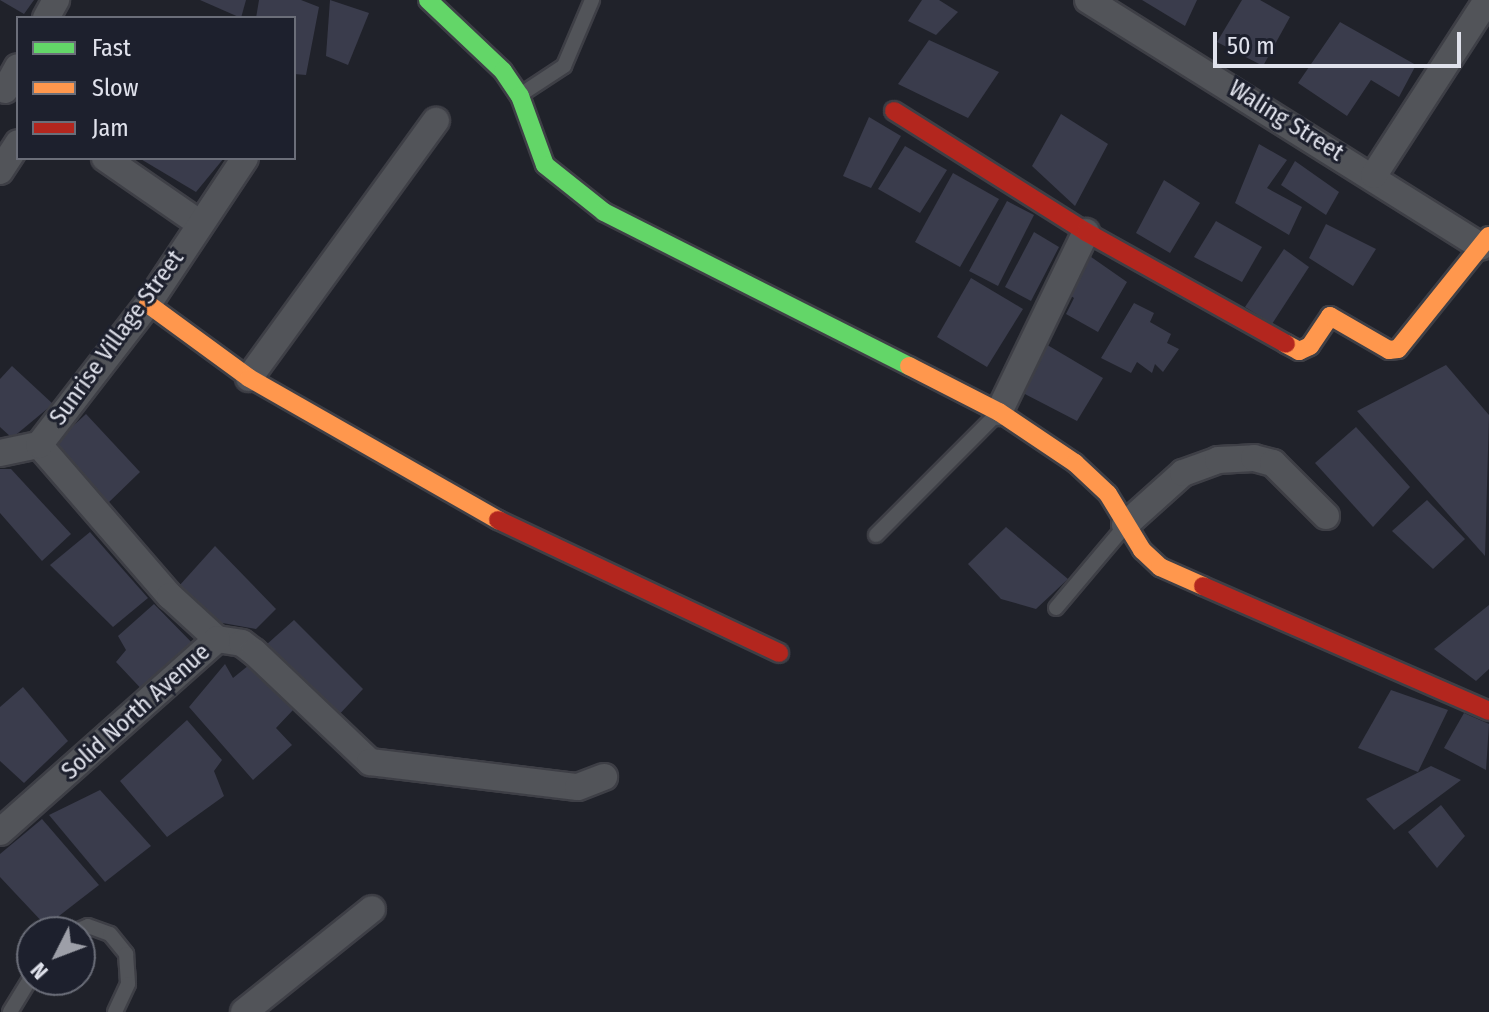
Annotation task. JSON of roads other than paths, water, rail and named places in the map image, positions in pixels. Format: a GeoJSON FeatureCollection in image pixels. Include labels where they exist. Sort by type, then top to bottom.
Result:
{"type":"FeatureCollection","features":[{"type":"Feature","properties":{"kind":"street"},"geometry":{"type":"LineString","coordinates":[[428,0],[474,39],[520,96],[545,165],[604,212],[999,412],[1075,463],[1108,494],[1125,525],[1160,567],[1489,711]]}},
{"type":"Feature","properties":{"kind":"street","name":"Waling Street"},"geometry":{"type":"LineString","coordinates":[[1088,0],[1485,242]]}},
{"type":"Feature","properties":{"kind":"street"},"geometry":{"type":"LineString","coordinates":[[1374,175],[1487,0]]}},
{"type":"Feature","properties":{"kind":"street"},"geometry":{"type":"LineString","coordinates":[[894,111],[1086,232],[1299,351],[1310,346],[1330,316],[1389,350],[1398,349],[1485,242]]}},
{"type":"Feature","properties":{"kind":"street"},"geometry":{"type":"LineString","coordinates":[[249,378],[436,121]]}},
{"type":"Feature","properties":{"kind":"street"},"geometry":{"type":"LineString","coordinates":[[0,171],[16,146]]}},
{"type":"Feature","properties":{"kind":"street"},"geometry":{"type":"LineString","coordinates":[[108,160],[199,223]]}},
{"type":"Feature","properties":{"kind":"street","name":"Sunrise Village Street"},"geometry":{"type":"LineString","coordinates":[[0,453],[39,445],[148,304],[244,160]]}},
{"type":"Feature","properties":{"kind":"street"},"geometry":{"type":"LineString","coordinates":[[999,412],[1086,232]]}},
{"type":"Feature","properties":{"kind":"street"},"geometry":{"type":"LineString","coordinates":[[148,304],[249,378],[478,510],[779,653]]}},
{"type":"Feature","properties":{"kind":"street","name":"Solid North Avenue"},"geometry":{"type":"LineString","coordinates":[[0,832],[217,639],[170,596],[39,445]]}},
{"type":"Feature","properties":{"kind":"street"},"geometry":{"type":"LineString","coordinates":[[1125,525],[1183,473],[1218,460],[1254,458],[1273,463],[1326,516]]}},
{"type":"Feature","properties":{"kind":"street"},"geometry":{"type":"LineString","coordinates":[[217,639],[242,643],[254,652],[370,762],[578,787],[604,777]]}},
{"type":"Feature","properties":{"kind":"street"},"geometry":{"type":"LineString","coordinates":[[244,1012],[372,909]]}},
{"type":"Feature","properties":{"kind":"lane"},"geometry":{"type":"LineString","coordinates":[[520,96],[564,66],[592,0]]}},
{"type":"Feature","properties":{"kind":"lane"},"geometry":{"type":"LineString","coordinates":[[876,535],[999,412]]}},
{"type":"Feature","properties":{"kind":"lane"},"geometry":{"type":"LineString","coordinates":[[1056,608],[1110,550],[1125,525]]}},
{"type":"Feature","properties":{"kind":"lane"},"geometry":{"type":"LineString","coordinates":[[96,929],[110,934],[126,954],[128,984],[115,1012]]}}]}
